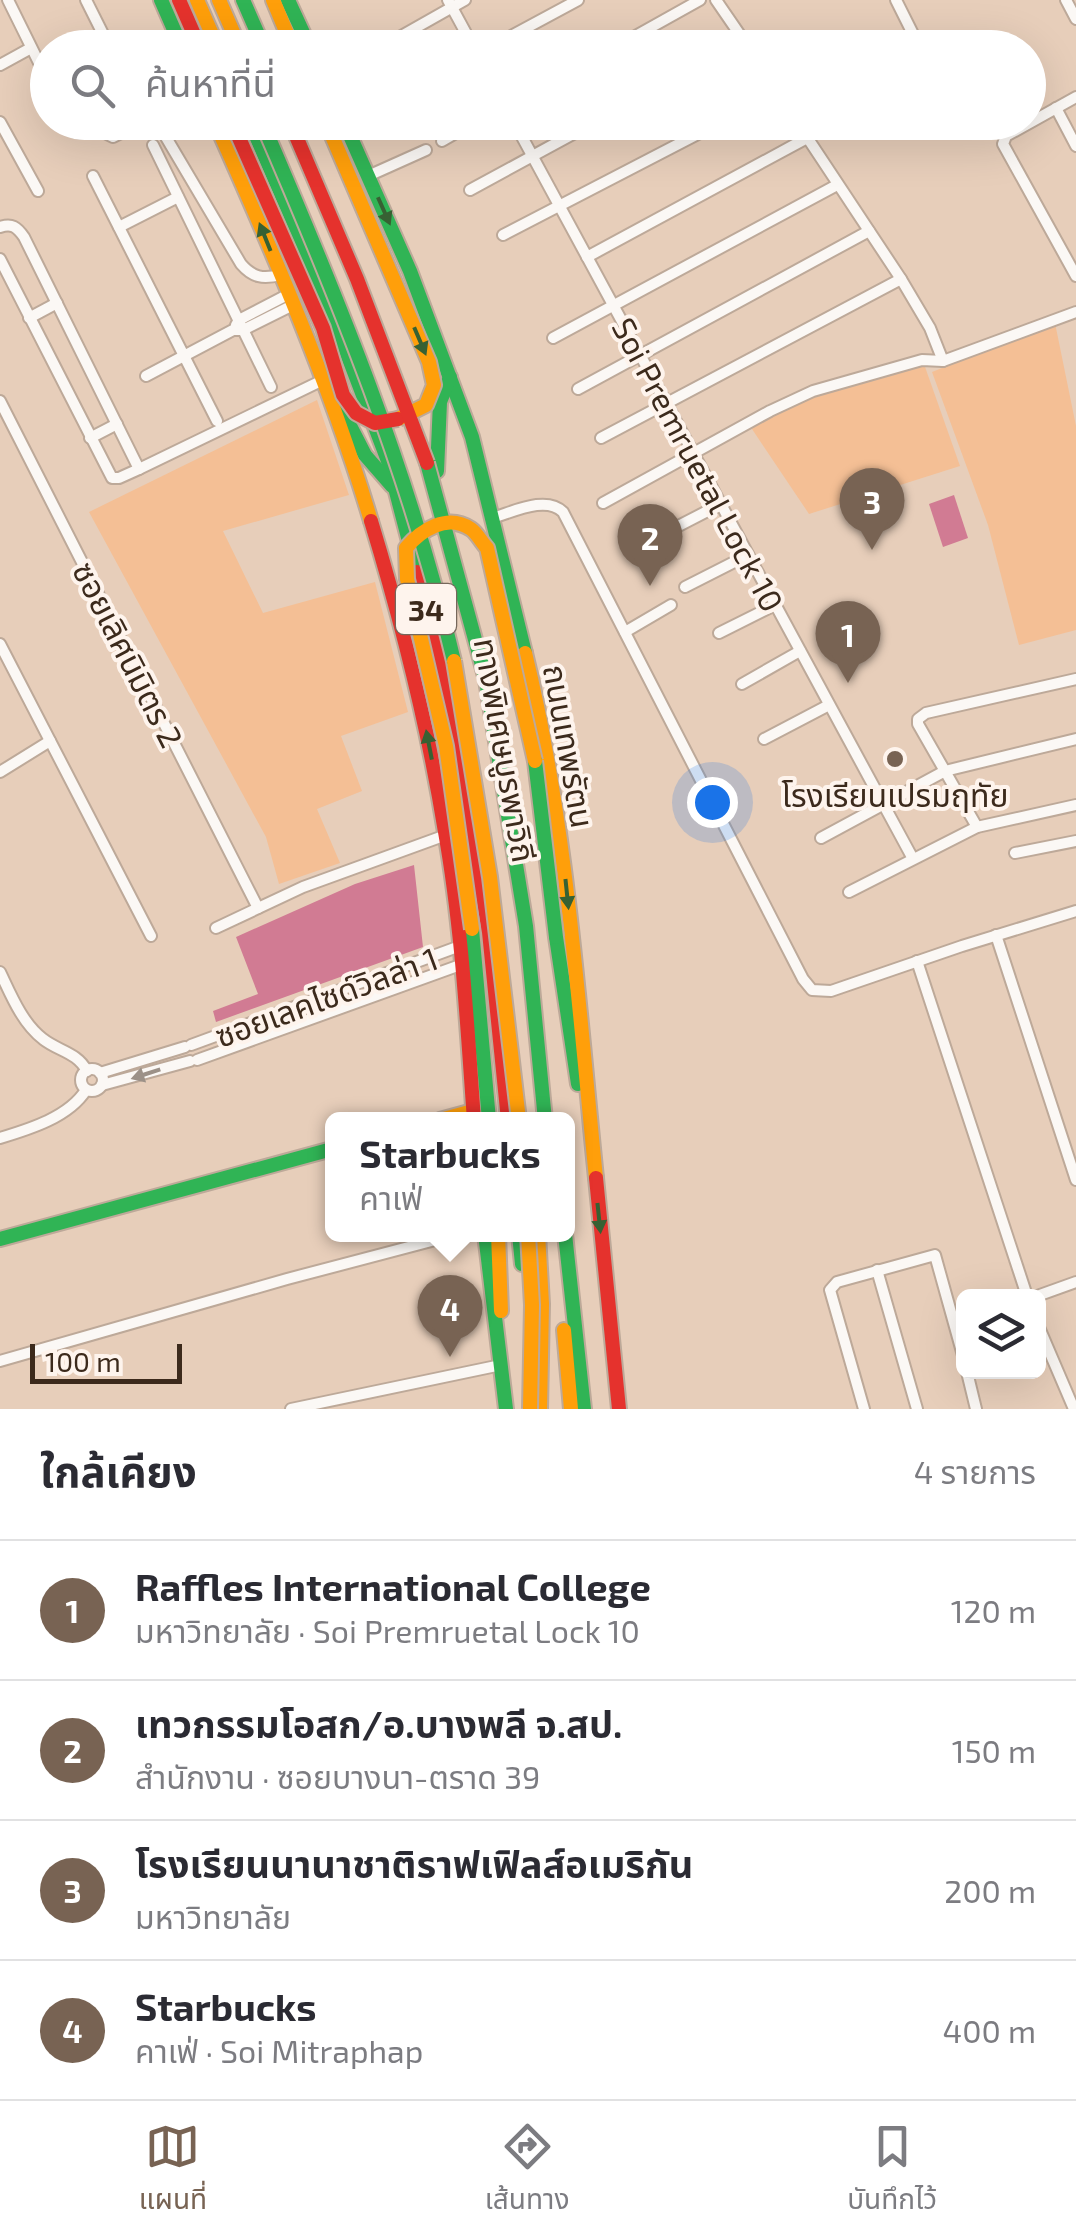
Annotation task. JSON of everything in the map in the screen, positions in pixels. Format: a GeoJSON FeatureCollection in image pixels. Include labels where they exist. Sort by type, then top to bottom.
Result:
{"type":"FeatureCollection","features":[{"type":"Feature","properties":{"kind":"main road"},"geometry":{"type":"LineString","coordinates":[[160,0],[174,30]]}},
{"type":"Feature","properties":{"kind":"main road"},"geometry":{"type":"LineString","coordinates":[[179,0],[192,30]]}},
{"type":"Feature","properties":{"kind":"main road"},"geometry":{"type":"LineString","coordinates":[[197,0],[210,30]]}},
{"type":"Feature","properties":{"kind":"main road"},"geometry":{"type":"LineString","coordinates":[[208,0],[221,30]]}},
{"type":"Feature","properties":{"kind":"main road"},"geometry":{"type":"LineString","coordinates":[[219,0],[232,30]]}},
{"type":"Feature","properties":{"kind":"main road"},"geometry":{"type":"LineString","coordinates":[[240,0],[253,30]]}},
{"type":"Feature","properties":{"kind":"main road"},"geometry":{"type":"LineString","coordinates":[[273,0],[286,30]]}},
{"type":"Feature","properties":{"kind":"main road"},"geometry":{"type":"LineString","coordinates":[[288,0],[302,30]]}},
{"type":"Feature","properties":{"kind":"main road","name":"34"},"geometry":{"type":"LineString","coordinates":[[223,140],[348,444],[392,590],[427,733],[446,835],[463,964],[473,1112]]}},
{"type":"Feature","properties":{"kind":"main road"},"geometry":{"type":"LineString","coordinates":[[240,140],[323,328],[344,395],[356,413],[375,423],[402,419],[426,405],[434,385],[429,362],[334,140]]}},
{"type":"Feature","properties":{"kind":"main road","name":"34"},"geometry":{"type":"LineString","coordinates":[[258,140],[324,293],[388,461],[448,690],[489,932],[507,1112]]}},
{"type":"Feature","properties":{"kind":"main road"},"geometry":{"type":"LineString","coordinates":[[270,140],[334,288],[392,440],[431,568],[461,686],[499,930],[518,1112]]}},
{"type":"Feature","properties":{"kind":"main road","name":"ทางพิเศษบูรพาวิถี"},"geometry":{"type":"LineString","coordinates":[[281,140],[343,285],[408,454],[470,684],[509,929],[528,1112]]}},
{"type":"Feature","properties":{"kind":"main road","name":"ทางพิเศษบูรพาวิถี"},"geometry":{"type":"LineString","coordinates":[[301,140],[423,449],[486,680],[526,926],[544,1112]]}},
{"type":"Feature","properties":{"kind":"main road","name":"ถนนเทพรัตน"},"geometry":{"type":"LineString","coordinates":[[302,140],[363,276],[437,471],[493,678],[534,924],[553,1112]]}},
{"type":"Feature","properties":{"kind":"main road","name":"ถนนเทพรัตน"},"geometry":{"type":"LineString","coordinates":[[352,140],[410,271],[472,437],[543,734],[566,886],[618,1409]]}},
{"type":"Feature","properties":{"kind":"main road"},"geometry":{"type":"LineString","coordinates":[[437,471],[440,402],[450,377]]}},
{"type":"Feature","properties":{"kind":"main road"},"geometry":{"type":"LineString","coordinates":[[335,410],[345,416],[364,455],[395,490]]}},
{"type":"Feature","properties":{"kind":"main road"},"geometry":{"type":"LineString","coordinates":[[488,1112],[472,929],[446,746],[407,578],[406,548],[420,531],[446,523],[470,528],[487,548],[534,753],[571,1054],[590,1130]]}},
{"type":"Feature","properties":{"kind":"main road"},"geometry":{"type":"LineString","coordinates":[[0,1239],[325,1150]]}},
{"type":"Feature","properties":{"kind":"main road"},"geometry":{"type":"LineString","coordinates":[[486,1242],[506,1409]]}},
{"type":"Feature","properties":{"kind":"main road"},"geometry":{"type":"LineString","coordinates":[[498,1242],[502,1299],[498,1342]]}},
{"type":"Feature","properties":{"kind":"main road"},"geometry":{"type":"LineString","coordinates":[[520,1242],[535,1409]]}},
{"type":"Feature","properties":{"kind":"main road"},"geometry":{"type":"LineString","coordinates":[[528,1242],[535,1409]]}},
{"type":"Feature","properties":{"kind":"main road"},"geometry":{"type":"LineString","coordinates":[[535,1409],[542,1304],[538,1242]]}},
{"type":"Feature","properties":{"kind":"main road"},"geometry":{"type":"LineString","coordinates":[[557,1242],[570,1409]]}},
{"type":"Feature","properties":{"kind":"main road"},"geometry":{"type":"LineString","coordinates":[[566,1242],[584,1409]]}},
{"type":"Feature","properties":{"kind":"street"},"geometry":{"type":"LineString","coordinates":[[8,0],[30,46]]}},
{"type":"Feature","properties":{"kind":"street"},"geometry":{"type":"LineString","coordinates":[[86,0],[101,30]]}},
{"type":"Feature","properties":{"kind":"street"},"geometry":{"type":"LineString","coordinates":[[409,30],[450,4],[465,0]]}},
{"type":"Feature","properties":{"kind":"street"},"geometry":{"type":"LineString","coordinates":[[522,30],[578,0]]}},
{"type":"Feature","properties":{"kind":"street"},"geometry":{"type":"LineString","coordinates":[[646,30],[700,0]]}},
{"type":"Feature","properties":{"kind":"street"},"geometry":{"type":"LineString","coordinates":[[716,0],[733,30]]}},
{"type":"Feature","properties":{"kind":"street"},"geometry":{"type":"LineString","coordinates":[[896,0],[911,30]]}},
{"type":"Feature","properties":{"kind":"street"},"geometry":{"type":"LineString","coordinates":[[1066,0],[1076,19]]}},
{"type":"Feature","properties":{"kind":"street"},"geometry":{"type":"LineString","coordinates":[[450,4],[464,30]]}},
{"type":"Feature","properties":{"kind":"street"},"geometry":{"type":"LineString","coordinates":[[0,66],[30,49]]}},
{"type":"Feature","properties":{"kind":"street"},"geometry":{"type":"LineString","coordinates":[[1046,114],[1076,97]]}},
{"type":"Feature","properties":{"kind":"street"},"geometry":{"type":"LineString","coordinates":[[1056,108],[1076,146]]}},
{"type":"Feature","properties":{"kind":"street"},"geometry":{"type":"LineString","coordinates":[[0,122],[38,191]]}},
{"type":"Feature","properties":{"kind":"street"},"geometry":{"type":"LineString","coordinates":[[168,140],[248,274],[258,278],[281,276]]}},
{"type":"Feature","properties":{"kind":"street","name":"Soi Premruetal Lock 10"},"geometry":{"type":"LineString","coordinates":[[524,140],[912,858]]}},
{"type":"Feature","properties":{"kind":"street"},"geometry":{"type":"LineString","coordinates":[[470,190],[561,140]]}},
{"type":"Feature","properties":{"kind":"street"},"geometry":{"type":"LineString","coordinates":[[503,235],[686,140]]}},
{"type":"Feature","properties":{"kind":"street"},"geometry":{"type":"LineString","coordinates":[[587,257],[803,140]]}},
{"type":"Feature","properties":{"kind":"street"},"geometry":{"type":"LineString","coordinates":[[808,140],[901,279],[930,328],[943,362]]}},
{"type":"Feature","properties":{"kind":"street"},"geometry":{"type":"LineString","coordinates":[[1004,140],[1003,144],[1076,276]]}},
{"type":"Feature","properties":{"kind":"street"},"geometry":{"type":"LineString","coordinates":[[152,144],[238,327],[271,386]]}},
{"type":"Feature","properties":{"kind":"street"},"geometry":{"type":"LineString","coordinates":[[368,176],[426,150]]}},
{"type":"Feature","properties":{"kind":"street"},"geometry":{"type":"LineString","coordinates":[[93,176],[216,420]]}},
{"type":"Feature","properties":{"kind":"street"},"geometry":{"type":"LineString","coordinates":[[553,338],[838,185]]}},
{"type":"Feature","properties":{"kind":"street"},"geometry":{"type":"LineString","coordinates":[[120,227],[178,197]]}},
{"type":"Feature","properties":{"kind":"street"},"geometry":{"type":"LineString","coordinates":[[0,227],[9,224],[17,228],[139,469]]}},
{"type":"Feature","properties":{"kind":"street"},"geometry":{"type":"LineString","coordinates":[[578,389],[869,232]]}},
{"type":"Feature","properties":{"kind":"street"},"geometry":{"type":"LineString","coordinates":[[0,259],[112,478],[120,478],[323,380]]}},
{"type":"Feature","properties":{"kind":"street"},"geometry":{"type":"LineString","coordinates":[[601,438],[901,279]]}},
{"type":"Feature","properties":{"kind":"street"},"geometry":{"type":"LineString","coordinates":[[146,376],[291,300]]}},
{"type":"Feature","properties":{"kind":"street"},"geometry":{"type":"LineString","coordinates":[[30,318],[57,304]]}},
{"type":"Feature","properties":{"kind":"street"},"geometry":{"type":"LineString","coordinates":[[602,503],[813,391],[922,360],[943,362],[1076,312]]}},
{"type":"Feature","properties":{"kind":"street","name":"ซอยเลิศนิมิตร 2"},"geometry":{"type":"LineString","coordinates":[[0,401],[258,908]]}},
{"type":"Feature","properties":{"kind":"street"},"geometry":{"type":"LineString","coordinates":[[90,438],[117,424]]}},
{"type":"Feature","properties":{"kind":"street"},"geometry":{"type":"LineString","coordinates":[[492,518],[547,504],[556,505],[563,512],[806,986],[819,992],[832,991],[1076,911]]}},
{"type":"Feature","properties":{"kind":"street"},"geometry":{"type":"LineString","coordinates":[[659,536],[721,504]]}},
{"type":"Feature","properties":{"kind":"street"},"geometry":{"type":"LineString","coordinates":[[685,587],[748,555]]}},
{"type":"Feature","properties":{"kind":"street"},"geometry":{"type":"LineString","coordinates":[[626,632],[671,604]]}},
{"type":"Feature","properties":{"kind":"street"},"geometry":{"type":"LineString","coordinates":[[719,633],[775,604]]}},
{"type":"Feature","properties":{"kind":"street"},"geometry":{"type":"LineString","coordinates":[[0,644],[150,936]]}},
{"type":"Feature","properties":{"kind":"street"},"geometry":{"type":"LineString","coordinates":[[742,684],[800,652]]}},
{"type":"Feature","properties":{"kind":"street"},"geometry":{"type":"LineString","coordinates":[[977,827],[918,724],[922,716],[1076,679]]}},
{"type":"Feature","properties":{"kind":"street"},"geometry":{"type":"LineString","coordinates":[[764,739],[829,704]]}},
{"type":"Feature","properties":{"kind":"street"},"geometry":{"type":"LineString","coordinates":[[821,838],[945,771],[1076,739]]}},
{"type":"Feature","properties":{"kind":"street"},"geometry":{"type":"LineString","coordinates":[[0,772],[50,741]]}},
{"type":"Feature","properties":{"kind":"street"},"geometry":{"type":"LineString","coordinates":[[849,892],[977,827],[1076,804]]}},
{"type":"Feature","properties":{"kind":"street"},"geometry":{"type":"LineString","coordinates":[[216,928],[351,868],[446,835]]}},
{"type":"Feature","properties":{"kind":"street"},"geometry":{"type":"LineString","coordinates":[[1016,853],[1076,841]]}},
{"type":"Feature","properties":{"kind":"street"},"geometry":{"type":"LineString","coordinates":[[996,935],[1076,1180]]}},
{"type":"Feature","properties":{"kind":"street","name":"ซอยเลคไซด์วิลล่า 1"},"geometry":{"type":"LineString","coordinates":[[101,1079],[460,946]]}},
{"type":"Feature","properties":{"kind":"street"},"geometry":{"type":"LineString","coordinates":[[917,961],[1024,1289]]}},
{"type":"Feature","properties":{"kind":"street","name":"ซอยเลคไซด์วิลล่า 1"},"geometry":{"type":"LineString","coordinates":[[86,1071],[101,1079],[193,1061],[463,964]]}},
{"type":"Feature","properties":{"kind":"street"},"geometry":{"type":"LineString","coordinates":[[0,972],[20,1012],[43,1039],[77,1057],[86,1071],[82,1084],[86,1090],[79,1101],[57,1116],[0,1138]]}},
{"type":"Feature","properties":{"kind":"street"},"geometry":{"type":"LineString","coordinates":[[177,1065],[183,1047]]}},
{"type":"Feature","properties":{"kind":"street","name":"ซอยเลคไซด์วิลล่า 1"},"geometry":{"type":"LineString","coordinates":[[86,1090],[98,1090],[101,1079]]}},
{"type":"Feature","properties":{"kind":"street"},"geometry":{"type":"LineString","coordinates":[[0,1361],[427,1242]]}},
{"type":"Feature","properties":{"kind":"street"},"geometry":{"type":"LineString","coordinates":[[864,1409],[830,1290],[837,1282],[935,1255],[956,1330]]}},
{"type":"Feature","properties":{"kind":"street"},"geometry":{"type":"LineString","coordinates":[[877,1270],[917,1409]]}},
{"type":"Feature","properties":{"kind":"street"},"geometry":{"type":"LineString","coordinates":[[1046,1293],[1076,1282]]}},
{"type":"Feature","properties":{"kind":"street"},"geometry":{"type":"LineString","coordinates":[[1046,1343],[1074,1409]]}},
{"type":"Feature","properties":{"kind":"street"},"geometry":{"type":"LineString","coordinates":[[291,1409],[500,1366]]}},
{"type":"Feature","properties":{"kind":"street"},"geometry":{"type":"LineString","coordinates":[[969,1379],[976,1409]]}},
{"type":"Feature","properties":{"kind":"shaded area"},"geometry":{"type":"Polygon","coordinates":[[[1055,323],[1076,426],[1076,630],[1019,645],[988,525],[932,372],[1055,323]]]}},
{"type":"Feature","properties":{"kind":"shaded area"},"geometry":{"type":"Polygon","coordinates":[[[924,364],[960,466],[809,514],[750,426],[789,402],[924,364]]]}},
{"type":"Feature","properties":{"kind":"shaded area"},"geometry":{"type":"Polygon","coordinates":[[[317,400],[349,495],[223,531],[263,613],[375,582],[408,712],[341,736],[362,791],[317,809],[340,863],[279,884],[266,837],[89,512],[317,400]]]}},
{"type":"Feature","properties":{"kind":"shaded area"},"geometry":{"type":"Polygon","coordinates":[[[954,495],[968,538],[943,547],[929,504],[954,495]]]}},
{"type":"Feature","properties":{"kind":"shaded area"},"geometry":{"type":"Polygon","coordinates":[[[414,865],[423,947],[216,1022],[213,1011],[258,994],[236,937],[355,884],[414,865]]]}},
{"type":"Feature","properties":{"kind":"traffic: fast"},"geometry":{"type":"LineString","coordinates":[[161,0],[174,30]]}},
{"type":"Feature","properties":{"kind":"traffic: fast"},"geometry":{"type":"LineString","coordinates":[[243,0],[256,30]]}},
{"type":"Feature","properties":{"kind":"traffic: fast"},"geometry":{"type":"LineString","coordinates":[[288,0],[302,30]]}},
{"type":"Feature","properties":{"kind":"traffic: fast"},"geometry":{"type":"LineString","coordinates":[[258,140],[324,293],[388,461],[417,572]]}},
{"type":"Feature","properties":{"kind":"traffic: fast"},"geometry":{"type":"LineString","coordinates":[[270,140],[370,387],[416,523],[454,661]]}},
{"type":"Feature","properties":{"kind":"traffic: fast"},"geometry":{"type":"LineString","coordinates":[[352,140],[410,271],[472,437],[525,653]]}},
{"type":"Feature","properties":{"kind":"traffic: fast"},"geometry":{"type":"LineString","coordinates":[[437,471],[440,402],[450,377]]}},
{"type":"Feature","properties":{"kind":"traffic: fast"},"geometry":{"type":"LineString","coordinates":[[335,410],[345,416],[365,455],[392,486]]}},
{"type":"Feature","properties":{"kind":"traffic: fast"},"geometry":{"type":"LineString","coordinates":[[427,463],[486,680],[526,926],[544,1112]]}},
{"type":"Feature","properties":{"kind":"traffic: fast"},"geometry":{"type":"LineString","coordinates":[[535,761],[556,937]]}},
{"type":"Feature","properties":{"kind":"traffic: fast"},"geometry":{"type":"LineString","coordinates":[[472,929],[488,1112]]}},
{"type":"Feature","properties":{"kind":"traffic: fast"},"geometry":{"type":"LineString","coordinates":[[556,937],[578,1084]]}},
{"type":"Feature","properties":{"kind":"traffic: fast"},"geometry":{"type":"LineString","coordinates":[[0,1239],[325,1151]]}},
{"type":"Feature","properties":{"kind":"traffic: fast"},"geometry":{"type":"LineString","coordinates":[[486,1242],[506,1409]]}},
{"type":"Feature","properties":{"kind":"traffic: fast"},"geometry":{"type":"LineString","coordinates":[[520,1242],[522,1264]]}},
{"type":"Feature","properties":{"kind":"traffic: fast"},"geometry":{"type":"LineString","coordinates":[[566,1242],[584,1409]]}},
{"type":"Feature","properties":{"kind":"traffic: slow"},"geometry":{"type":"LineString","coordinates":[[197,0],[210,30]]}},
{"type":"Feature","properties":{"kind":"traffic: slow"},"geometry":{"type":"LineString","coordinates":[[219,0],[232,30]]}},
{"type":"Feature","properties":{"kind":"traffic: slow"},"geometry":{"type":"LineString","coordinates":[[273,0],[286,30]]}},
{"type":"Feature","properties":{"kind":"traffic: slow"},"geometry":{"type":"LineString","coordinates":[[223,140],[319,369],[371,521]]}},
{"type":"Feature","properties":{"kind":"traffic: slow"},"geometry":{"type":"LineString","coordinates":[[334,140],[429,362],[434,385],[426,405],[398,419]]}},
{"type":"Feature","properties":{"kind":"traffic: slow"},"geometry":{"type":"LineString","coordinates":[[472,929],[446,746],[407,579],[406,548],[435,526],[462,524],[487,548],[535,761]]}},
{"type":"Feature","properties":{"kind":"traffic: slow"},"geometry":{"type":"LineString","coordinates":[[525,653],[561,849],[596,1178]]}},
{"type":"Feature","properties":{"kind":"traffic: slow"},"geometry":{"type":"LineString","coordinates":[[454,661],[490,877],[518,1112]]}},
{"type":"Feature","properties":{"kind":"traffic: slow"},"geometry":{"type":"LineString","coordinates":[[498,1242],[501,1311]]}},
{"type":"Feature","properties":{"kind":"traffic: slow"},"geometry":{"type":"LineString","coordinates":[[528,1242],[530,1409]]}},
{"type":"Feature","properties":{"kind":"traffic: slow"},"geometry":{"type":"LineString","coordinates":[[538,1242],[540,1409]]}},
{"type":"Feature","properties":{"kind":"traffic: slow"},"geometry":{"type":"LineString","coordinates":[[564,1330],[571,1409]]}},
{"type":"Feature","properties":{"kind":"traffic: jam"},"geometry":{"type":"LineString","coordinates":[[179,0],[192,30]]}},
{"type":"Feature","properties":{"kind":"traffic: jam"},"geometry":{"type":"LineString","coordinates":[[240,140],[323,328],[343,395],[356,413],[375,423],[398,419]]}},
{"type":"Feature","properties":{"kind":"traffic: jam"},"geometry":{"type":"LineString","coordinates":[[298,140],[357,279],[427,463]]}},
{"type":"Feature","properties":{"kind":"traffic: jam"},"geometry":{"type":"LineString","coordinates":[[371,521],[413,675],[445,832],[460,940],[473,1112]]}},
{"type":"Feature","properties":{"kind":"traffic: jam"},"geometry":{"type":"LineString","coordinates":[[417,572],[448,690],[489,932],[507,1112]]}},
{"type":"Feature","properties":{"kind":"traffic: jam"},"geometry":{"type":"LineString","coordinates":[[596,1178],[619,1409]]}},
{"type":"Feature","properties":{"kind":"place","name":"โรงเรียนนานาชาติราฟเฟิลส์อเมริกัน"},"geometry":{"type":"Point","coordinates":[872,550]}},
{"type":"Feature","properties":{"kind":"place","name":"เทวกรรมโอสก/อ.บางพลี จ.สป."},"geometry":{"type":"Point","coordinates":[650,586]}},
{"type":"Feature","properties":{"kind":"place","name":"Raffles International College"},"geometry":{"type":"Point","coordinates":[848,683]}},
{"type":"Feature","properties":{"kind":"place","name":"โรงเรียนเปรมฤทัย"},"geometry":{"type":"Point","coordinates":[895,759]}},
{"type":"Feature","properties":{"kind":"place","name":"Starbucks"},"geometry":{"type":"Point","coordinates":[450,1357]}}]}
